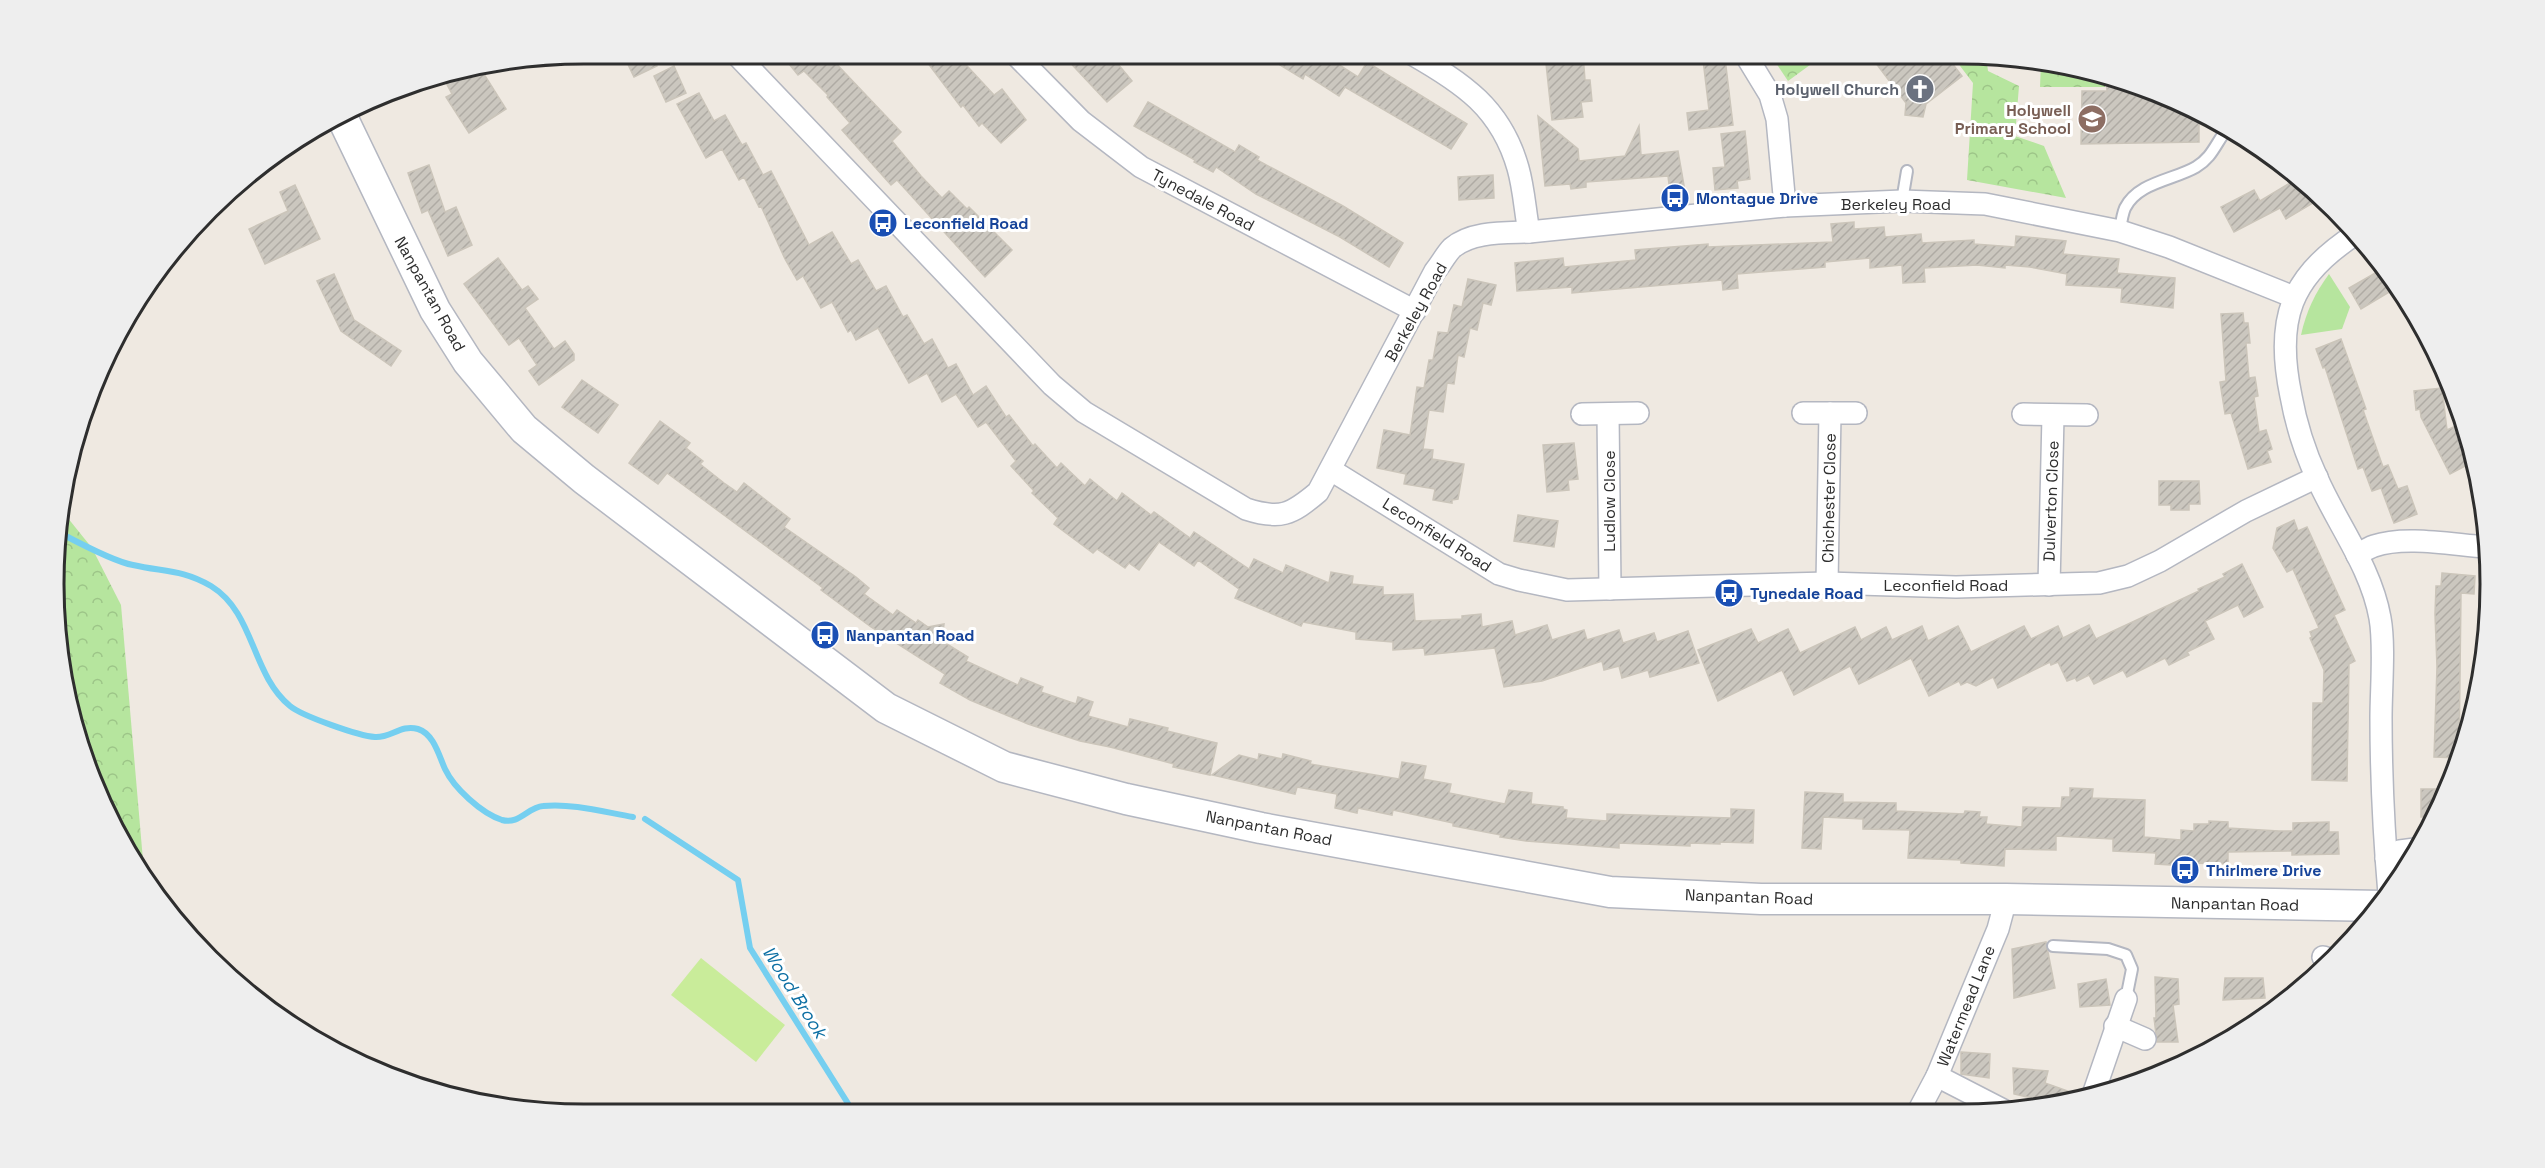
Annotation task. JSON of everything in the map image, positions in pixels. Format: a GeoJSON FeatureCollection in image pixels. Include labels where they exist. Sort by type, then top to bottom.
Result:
{"type":"FeatureCollection","features":[{"type":"Feature","properties":{"kind":"street"},"geometry":{"type":"LineString","coordinates":[[746,64],[1052,385],[1084,412],[1246,509],[1268,516],[1287,513],[1303,505],[1318,492],[1331,470]]}},
{"type":"Feature","properties":{"kind":"street","name":"Tynedale Road"},"geometry":{"type":"LineString","coordinates":[[1026,64],[1081,121],[1141,167],[1415,311]]}},
{"type":"Feature","properties":{"kind":"street"},"geometry":{"type":"LineString","coordinates":[[1430,64],[1454,78],[1488,108],[1507,138],[1518,169],[1529,232]]}},
{"type":"Feature","properties":{"kind":"street"},"geometry":{"type":"LineString","coordinates":[[1751,64],[1770,95],[1777,119],[1785,206]]}},
{"type":"Feature","properties":{"kind":"street","name":"Nanpantan Road"},"geometry":{"type":"LineString","coordinates":[[345,123],[435,310],[468,362],[524,429],[584,479],[886,708],[1004,767],[1138,801],[1261,828],[1610,892],[1761,899],[2006,899],[2369,906]]}},
{"type":"Feature","properties":{"kind":"street","name":"Berkeley Road"},"geometry":{"type":"LineString","coordinates":[[1331,470],[1436,271],[1452,248],[1470,238],[1479,236],[1785,206],[1902,201],[1985,204],[2120,231],[2169,247],[2294,297]]}},
{"type":"Feature","properties":{"kind":"street"},"geometry":{"type":"LineString","coordinates":[[2349,238],[2324,256],[2312,269],[2294,297],[2285,325],[2287,376],[2296,423],[2316,477],[2373,590],[2380,619],[2381,737],[2388,880]]}},
{"type":"Feature","properties":{"kind":"street"},"geometry":{"type":"LineString","coordinates":[[1582,414],[1638,413]]}},
{"type":"Feature","properties":{"kind":"street","name":"Chichester Close"},"geometry":{"type":"LineString","coordinates":[[1803,413],[1856,413]]}},
{"type":"Feature","properties":{"kind":"street","name":"Chichester Close"},"geometry":{"type":"LineString","coordinates":[[1827,583],[1830,413]]}},
{"type":"Feature","properties":{"kind":"street","name":"Ludlow Close"},"geometry":{"type":"LineString","coordinates":[[1608,414],[1610,589]]}},
{"type":"Feature","properties":{"kind":"street","name":"Dulverton Close"},"geometry":{"type":"LineString","coordinates":[[2023,414],[2087,416]]}},
{"type":"Feature","properties":{"kind":"street","name":"Dulverton Close"},"geometry":{"type":"LineString","coordinates":[[2049,585],[2053,416]]}},
{"type":"Feature","properties":{"kind":"street","name":"Leconfield Road"},"geometry":{"type":"LineString","coordinates":[[1331,470],[1499,574],[1567,590],[1827,583],[1956,587],[2099,583],[2128,576],[2246,511],[2316,477]]}},
{"type":"Feature","properties":{"kind":"street"},"geometry":{"type":"LineString","coordinates":[[2357,555],[2373,546],[2390,543],[2414,542],[2479,546]]}},
{"type":"Feature","properties":{"kind":"street"},"geometry":{"type":"LineString","coordinates":[[2386,858],[2407,850]]}},
{"type":"Feature","properties":{"kind":"street","name":"Watermead Lane"},"geometry":{"type":"LineString","coordinates":[[1922,1104],[1937,1076],[1998,929],[2006,899]]}},
{"type":"Feature","properties":{"kind":"street"},"geometry":{"type":"LineString","coordinates":[[2096,1086],[2126,999]]}},
{"type":"Feature","properties":{"kind":"street"},"geometry":{"type":"LineString","coordinates":[[2115,1026],[2145,1040]]}},
{"type":"Feature","properties":{"kind":"street"},"geometry":{"type":"LineString","coordinates":[[1937,1076],[1988,1102]]}},
{"type":"Feature","properties":{"kind":"lane"},"geometry":{"type":"LineString","coordinates":[[2120,231],[2125,208],[2137,194],[2151,185],[2198,167],[2214,152],[2224,136]]}},
{"type":"Feature","properties":{"kind":"lane"},"geometry":{"type":"LineString","coordinates":[[1902,201],[1906,171]]}},
{"type":"Feature","properties":{"kind":"lane"},"geometry":{"type":"LineString","coordinates":[[2053,946],[2108,949],[2126,955],[2132,969],[2126,999]]}},
{"type":"Feature","properties":{"kind":"green space"},"geometry":{"type":"Polygon","coordinates":[[[1777,64],[1811,64],[1788,81],[1777,64]]]}},
{"type":"Feature","properties":{"kind":"green space"},"geometry":{"type":"Polygon","coordinates":[[[1959,64],[1987,66],[1988,71],[2019,86],[2015,136],[2044,146],[2066,198],[1967,180],[1973,83],[1959,64]]]}},
{"type":"Feature","properties":{"kind":"green space"},"geometry":{"type":"Polygon","coordinates":[[[2041,71],[2095,82],[2105,87],[2040,87],[2041,71]]]}},
{"type":"Feature","properties":{"kind":"green space"},"geometry":{"type":"Polygon","coordinates":[[[2329,274],[2350,307],[2342,329],[2301,335],[2312,303],[2329,274]]]}},
{"type":"Feature","properties":{"kind":"green space"},"geometry":{"type":"Polygon","coordinates":[[[69,519],[92,548],[121,605],[143,858],[104,783],[92,751],[74,685],[64,584],[69,519]]]}},
{"type":"Feature","properties":{"kind":"green space"},"geometry":{"type":"Polygon","coordinates":[[[701,958],[785,1025],[756,1062],[671,995],[701,958]]]}},
{"type":"Feature","properties":{"kind":"building"},"geometry":{"type":"Polygon","coordinates":[[[628,64],[656,64],[657,66],[634,77],[628,64]]]}},
{"type":"Feature","properties":{"kind":"building"},"geometry":{"type":"Polygon","coordinates":[[[789,64],[836,64],[901,132],[892,141],[921,176],[942,198],[949,191],[967,209],[969,207],[1012,250],[985,277],[897,180],[891,185],[842,130],[850,123],[827,97],[828,95],[804,71],[798,75],[789,64]]]}},
{"type":"Feature","properties":{"kind":"building"},"geometry":{"type":"Polygon","coordinates":[[[929,64],[965,64],[994,95],[1002,89],[1026,120],[1001,143],[982,123],[979,126],[963,105],[961,107],[929,64]]]}},
{"type":"Feature","properties":{"kind":"building"},"geometry":{"type":"Polygon","coordinates":[[[1071,64],[1118,64],[1132,81],[1107,102],[1071,64]]]}},
{"type":"Feature","properties":{"kind":"building"},"geometry":{"type":"Polygon","coordinates":[[[1338,64],[1358,77],[1366,64],[1370,64],[1467,124],[1451,149],[1345,87],[1339,96],[1305,74],[1303,79],[1280,65],[1338,64]]]}},
{"type":"Feature","properties":{"kind":"building"},"geometry":{"type":"Polygon","coordinates":[[[1546,64],[1584,64],[1585,80],[1590,80],[1592,101],[1581,102],[1583,117],[1552,120],[1546,64]]]}},
{"type":"Feature","properties":{"kind":"building"},"geometry":{"type":"Polygon","coordinates":[[[1703,64],[1726,64],[1733,125],[1689,130],[1687,113],[1709,110],[1703,64]]]}},
{"type":"Feature","properties":{"kind":"building","name":"Holywell Church"},"geometry":{"type":"Polygon","coordinates":[[[1877,64],[1953,64],[1962,76],[1926,104],[1923,117],[1905,115],[1906,103],[1877,64]]]}},
{"type":"Feature","properties":{"kind":"building"},"geometry":{"type":"Polygon","coordinates":[[[674,66],[686,93],[666,102],[654,76],[674,66]]]}},
{"type":"Feature","properties":{"kind":"building"},"geometry":{"type":"Polygon","coordinates":[[[484,74],[506,109],[469,133],[446,97],[452,94],[446,83],[484,74]]]}},
{"type":"Feature","properties":{"kind":"building"},"geometry":{"type":"Polygon","coordinates":[[[2107,86],[2128,92],[2199,122],[2199,142],[2081,144],[2082,91],[2107,91],[2107,86]]]}},
{"type":"Feature","properties":{"kind":"building"},"geometry":{"type":"Polygon","coordinates":[[[699,93],[714,121],[725,115],[742,145],[746,143],[763,175],[771,171],[809,245],[832,232],[851,264],[858,260],[876,291],[886,286],[903,317],[907,315],[924,344],[932,339],[948,368],[956,364],[973,395],[986,386],[1006,417],[1009,415],[1033,446],[1035,444],[1057,468],[1061,463],[1085,486],[1090,479],[1117,501],[1122,493],[1151,515],[1154,512],[1190,538],[1194,532],[1249,569],[1254,559],[1283,573],[1286,565],[1329,583],[1331,572],[1353,576],[1352,584],[1383,587],[1383,595],[1413,594],[1415,621],[1462,619],[1462,616],[1481,614],[1482,627],[1512,621],[1515,635],[1547,625],[1552,640],[1584,630],[1587,640],[1619,630],[1623,643],[1654,633],[1657,642],[1688,631],[1699,663],[1650,677],[1648,670],[1622,678],[1619,666],[1604,670],[1602,661],[1542,681],[1504,687],[1495,648],[1425,655],[1424,648],[1393,650],[1393,642],[1356,639],[1356,632],[1303,622],[1301,626],[1235,598],[1239,589],[1198,560],[1194,566],[1159,542],[1139,570],[1129,563],[1125,568],[1097,549],[1093,553],[1054,524],[1058,518],[1032,493],[1034,491],[1011,466],[1016,461],[986,422],[978,427],[956,394],[942,402],[927,373],[909,383],[878,328],[856,340],[851,330],[848,332],[832,302],[821,308],[803,276],[797,280],[761,206],[759,207],[744,177],[739,180],[722,149],[706,158],[677,104],[699,93]]]}},
{"type":"Feature","properties":{"kind":"building"},"geometry":{"type":"Polygon","coordinates":[[[1148,102],[1235,152],[1239,145],[1259,157],[1257,160],[1343,206],[1403,243],[1389,267],[1340,237],[1256,194],[1216,167],[1213,172],[1134,126],[1148,102]]]}},
{"type":"Feature","properties":{"kind":"building"},"geometry":{"type":"Polygon","coordinates":[[[1538,116],[1578,149],[1579,161],[1625,156],[1639,126],[1641,155],[1678,151],[1685,191],[1670,193],[1668,176],[1586,182],[1586,187],[1571,189],[1570,184],[1545,186],[1538,116]]]}},
{"type":"Feature","properties":{"kind":"building"},"geometry":{"type":"Polygon","coordinates":[[[1745,131],[1750,179],[1737,181],[1738,188],[1715,190],[1713,168],[1725,167],[1721,134],[1745,131]]]}},
{"type":"Feature","properties":{"kind":"building"},"geometry":{"type":"Polygon","coordinates":[[[429,165],[445,212],[456,207],[472,245],[448,256],[428,210],[422,213],[408,173],[429,165]]]}},
{"type":"Feature","properties":{"kind":"building"},"geometry":{"type":"Polygon","coordinates":[[[1493,175],[1494,198],[1459,200],[1458,177],[1493,175]]]}},
{"type":"Feature","properties":{"kind":"building"},"geometry":{"type":"Polygon","coordinates":[[[2291,183],[2314,203],[2286,219],[2280,208],[2234,232],[2221,207],[2254,190],[2260,201],[2291,183]]]}},
{"type":"Feature","properties":{"kind":"building"},"geometry":{"type":"Polygon","coordinates":[[[295,185],[320,239],[265,264],[249,229],[288,211],[280,192],[295,185]]]}},
{"type":"Feature","properties":{"kind":"building"},"geometry":{"type":"Polygon","coordinates":[[[1854,222],[1854,229],[1884,227],[1885,237],[1921,234],[1922,243],[1974,240],[1974,244],[2015,247],[2016,236],[2066,241],[2063,254],[2119,259],[2117,273],[2175,278],[2173,308],[2121,302],[2122,288],[2066,285],[2067,274],[2030,267],[2005,265],[2005,268],[1977,265],[1924,268],[1925,282],[1903,283],[1902,265],[1870,268],[1870,258],[1825,262],[1825,267],[1737,274],[1738,288],[1723,290],[1722,280],[1572,293],[1572,287],[1517,291],[1515,263],[1563,258],[1564,267],[1636,260],[1635,250],[1708,244],[1708,247],[1833,242],[1831,224],[1854,222]]]}},
{"type":"Feature","properties":{"kind":"building"},"geometry":{"type":"Polygon","coordinates":[[[498,258],[522,290],[528,286],[538,299],[525,308],[554,349],[565,341],[574,354],[574,360],[539,385],[529,371],[537,365],[519,338],[509,345],[464,284],[498,258]]]}},
{"type":"Feature","properties":{"kind":"building"},"geometry":{"type":"Polygon","coordinates":[[[2376,272],[2390,291],[2361,309],[2349,288],[2376,272]]]}},
{"type":"Feature","properties":{"kind":"building"},"geometry":{"type":"Polygon","coordinates":[[[334,274],[354,320],[401,351],[391,366],[341,331],[317,281],[334,274]]]}},
{"type":"Feature","properties":{"kind":"building"},"geometry":{"type":"Polygon","coordinates":[[[1468,279],[1496,285],[1491,305],[1483,303],[1477,330],[1470,328],[1464,357],[1458,355],[1454,384],[1447,383],[1443,412],[1429,410],[1423,449],[1433,450],[1432,459],[1464,464],[1458,499],[1452,500],[1452,503],[1433,500],[1435,489],[1404,484],[1406,474],[1377,468],[1384,430],[1410,435],[1417,387],[1424,388],[1429,360],[1433,360],[1438,332],[1448,333],[1454,305],[1462,307],[1468,279]]]}},
{"type":"Feature","properties":{"kind":"building"},"geometry":{"type":"Polygon","coordinates":[[[2243,313],[2244,323],[2248,323],[2250,343],[2246,343],[2249,378],[2255,377],[2258,396],[2254,397],[2259,432],[2266,430],[2272,449],[2267,451],[2271,462],[2248,469],[2231,413],[2225,414],[2220,382],[2226,381],[2221,314],[2243,313]]]}},
{"type":"Feature","properties":{"kind":"building"},"geometry":{"type":"Polygon","coordinates":[[[2341,339],[2366,409],[2363,410],[2383,467],[2388,465],[2398,489],[2407,486],[2417,514],[2394,523],[2381,488],[2372,491],[2363,467],[2358,469],[2325,367],[2323,368],[2316,349],[2341,339]]]}},
{"type":"Feature","properties":{"kind":"building"},"geometry":{"type":"Polygon","coordinates":[[[582,380],[618,405],[598,433],[562,407],[582,380]]]}},
{"type":"Feature","properties":{"kind":"building"},"geometry":{"type":"Polygon","coordinates":[[[2442,388],[2447,430],[2456,426],[2467,465],[2450,474],[2421,417],[2420,409],[2416,410],[2414,391],[2442,388]]]}},
{"type":"Feature","properties":{"kind":"building"},"geometry":{"type":"Polygon","coordinates":[[[660,421],[690,443],[686,448],[703,461],[700,464],[724,483],[737,492],[744,483],[790,519],[784,527],[856,577],[869,588],[864,594],[893,615],[897,610],[916,623],[918,620],[928,627],[944,624],[942,641],[968,657],[966,661],[1018,685],[1021,678],[1043,687],[1041,692],[1076,704],[1078,697],[1093,702],[1088,716],[1128,727],[1130,719],[1217,743],[1210,775],[1080,741],[1028,724],[970,700],[940,683],[945,674],[871,627],[821,590],[823,588],[667,473],[658,484],[629,463],[660,421]]]}},
{"type":"Feature","properties":{"kind":"building"},"geometry":{"type":"Polygon","coordinates":[[[1574,443],[1578,479],[1568,480],[1569,490],[1547,492],[1543,445],[1574,443]]]}},
{"type":"Feature","properties":{"kind":"building"},"geometry":{"type":"Polygon","coordinates":[[[2159,481],[2199,481],[2200,504],[2189,504],[2189,510],[2171,510],[2171,505],[2159,505],[2159,481]]]}},
{"type":"Feature","properties":{"kind":"building"},"geometry":{"type":"Polygon","coordinates":[[[1518,515],[1558,521],[1554,547],[1514,541],[1518,515]]]}},
{"type":"Feature","properties":{"kind":"building"},"geometry":{"type":"Polygon","coordinates":[[[2294,520],[2298,531],[2307,527],[2345,610],[2334,615],[2355,661],[2349,664],[2347,781],[2312,780],[2313,703],[2323,703],[2324,670],[2310,638],[2312,637],[2310,632],[2319,628],[2293,569],[2287,572],[2273,548],[2277,528],[2294,520]]]}},
{"type":"Feature","properties":{"kind":"building"},"geometry":{"type":"Polygon","coordinates":[[[2242,564],[2263,607],[2244,617],[2238,605],[2205,621],[2214,639],[2187,652],[2189,655],[2169,665],[2165,658],[2127,677],[2123,670],[2094,684],[2089,675],[2077,681],[2075,678],[2067,681],[2058,662],[2051,665],[2050,662],[1998,688],[1993,677],[1976,686],[1967,682],[1961,685],[1959,681],[1929,696],[1911,658],[1859,684],[1850,666],[1794,695],[1782,670],[1718,701],[1698,650],[1751,629],[1758,643],[1788,629],[1800,653],[1855,627],[1861,640],[1886,627],[1892,640],[1922,626],[1928,641],[1958,626],[1971,652],[2024,626],[2031,639],[2058,626],[2063,638],[2089,625],[2096,639],[2199,591],[2198,589],[2225,577],[2223,574],[2242,564]]]}},
{"type":"Feature","properties":{"kind":"building"},"geometry":{"type":"Polygon","coordinates":[[[2442,573],[2475,576],[2474,594],[2461,593],[2459,730],[2451,758],[2434,757],[2437,667],[2436,586],[2441,586],[2442,573]]]}},
{"type":"Feature","properties":{"kind":"building"},"geometry":{"type":"Polygon","coordinates":[[[1259,754],[1282,759],[1283,754],[1311,761],[1310,764],[1399,779],[1402,762],[1426,766],[1423,779],[1451,784],[1449,793],[1505,804],[1509,790],[1532,793],[1531,804],[1563,807],[1567,810],[1566,818],[1607,821],[1607,814],[1731,818],[1731,809],[1754,810],[1753,843],[1690,843],[1690,846],[1619,843],[1619,848],[1526,841],[1500,837],[1501,835],[1453,826],[1453,823],[1393,810],[1392,815],[1358,808],[1357,813],[1335,808],[1337,794],[1297,787],[1295,794],[1212,775],[1239,755],[1258,760],[1259,754]]]}},
{"type":"Feature","properties":{"kind":"building"},"geometry":{"type":"Polygon","coordinates":[[[2070,788],[2093,789],[2092,798],[2145,800],[2144,837],[2181,840],[2181,830],[2194,831],[2194,824],[2209,824],[2209,821],[2228,822],[2228,828],[2279,831],[2293,831],[2293,823],[2329,822],[2329,832],[2338,832],[2339,854],[2292,855],[2292,851],[2228,852],[2228,864],[2188,863],[2187,866],[2155,864],[2156,853],[2113,851],[2113,839],[2056,836],[2056,850],[2005,849],[2004,866],[1961,863],[1961,860],[1908,858],[1910,830],[1863,829],[1863,819],[1823,817],[1821,849],[1802,848],[1805,792],[1843,794],[1843,802],[1896,803],[1896,811],[1964,814],[1965,811],[1980,812],[1979,817],[1987,817],[1986,824],[2022,827],[2023,807],[2061,808],[2062,797],[2070,797],[2070,788]]]}},
{"type":"Feature","properties":{"kind":"building"},"geometry":{"type":"Polygon","coordinates":[[[2421,789],[2438,789],[2425,817],[2421,817],[2421,789]]]}},
{"type":"Feature","properties":{"kind":"building"},"geometry":{"type":"Polygon","coordinates":[[[2046,942],[2055,988],[2014,998],[2012,949],[2046,942]]]}},
{"type":"Feature","properties":{"kind":"building"},"geometry":{"type":"Polygon","coordinates":[[[2155,977],[2178,979],[2179,1004],[2173,1005],[2178,1042],[2157,1042],[2154,1018],[2156,1018],[2155,977]]]}},
{"type":"Feature","properties":{"kind":"building"},"geometry":{"type":"Polygon","coordinates":[[[2225,978],[2263,978],[2265,998],[2223,1000],[2225,978]]]}},
{"type":"Feature","properties":{"kind":"building"},"geometry":{"type":"Polygon","coordinates":[[[2106,979],[2110,1005],[2080,1007],[2078,984],[2106,979]]]}},
{"type":"Feature","properties":{"kind":"building"},"geometry":{"type":"Polygon","coordinates":[[[1961,1052],[1990,1054],[1989,1078],[1961,1074],[1961,1052]]]}},
{"type":"Feature","properties":{"kind":"building"},"geometry":{"type":"Polygon","coordinates":[[[2013,1068],[2048,1071],[2045,1083],[2070,1092],[2033,1098],[2014,1094],[2013,1068]]]}},
{"type":"Feature","properties":{"kind":"waterway","name":"Wood Brook"},"geometry":{"type":"LineString","coordinates":[[67,537],[117,560],[181,574],[211,586],[236,612],[267,678],[290,706],[318,720],[367,736],[381,737],[406,728],[424,732],[432,740],[445,769],[455,784],[477,806],[494,817],[508,821],[538,807],[554,805],[588,808],[633,817]]}},
{"type":"Feature","properties":{"kind":"waterway","name":"Wood Brook"},"geometry":{"type":"LineString","coordinates":[[645,819],[738,880],[750,948],[848,1104]]}},
{"type":"Feature","properties":{"kind":"place","name":"Holywell Church"},"geometry":{"type":"Point","coordinates":[1920,89]}},
{"type":"Feature","properties":{"kind":"place","name":"Holywell Primary School"},"geometry":{"type":"Point","coordinates":[2092,119]}},
{"type":"Feature","properties":{"kind":"place","name":"Montague Drive"},"geometry":{"type":"Point","coordinates":[1675,198]}},
{"type":"Feature","properties":{"kind":"place","name":"Leconfield Road"},"geometry":{"type":"Point","coordinates":[883,223]}},
{"type":"Feature","properties":{"kind":"place","name":"Tynedale Road"},"geometry":{"type":"Point","coordinates":[1729,593]}},
{"type":"Feature","properties":{"kind":"place","name":"Nanpantan Road"},"geometry":{"type":"Point","coordinates":[825,635]}},
{"type":"Feature","properties":{"kind":"place","name":"Thirlmere Drive"},"geometry":{"type":"Point","coordinates":[2185,870]}}]}
